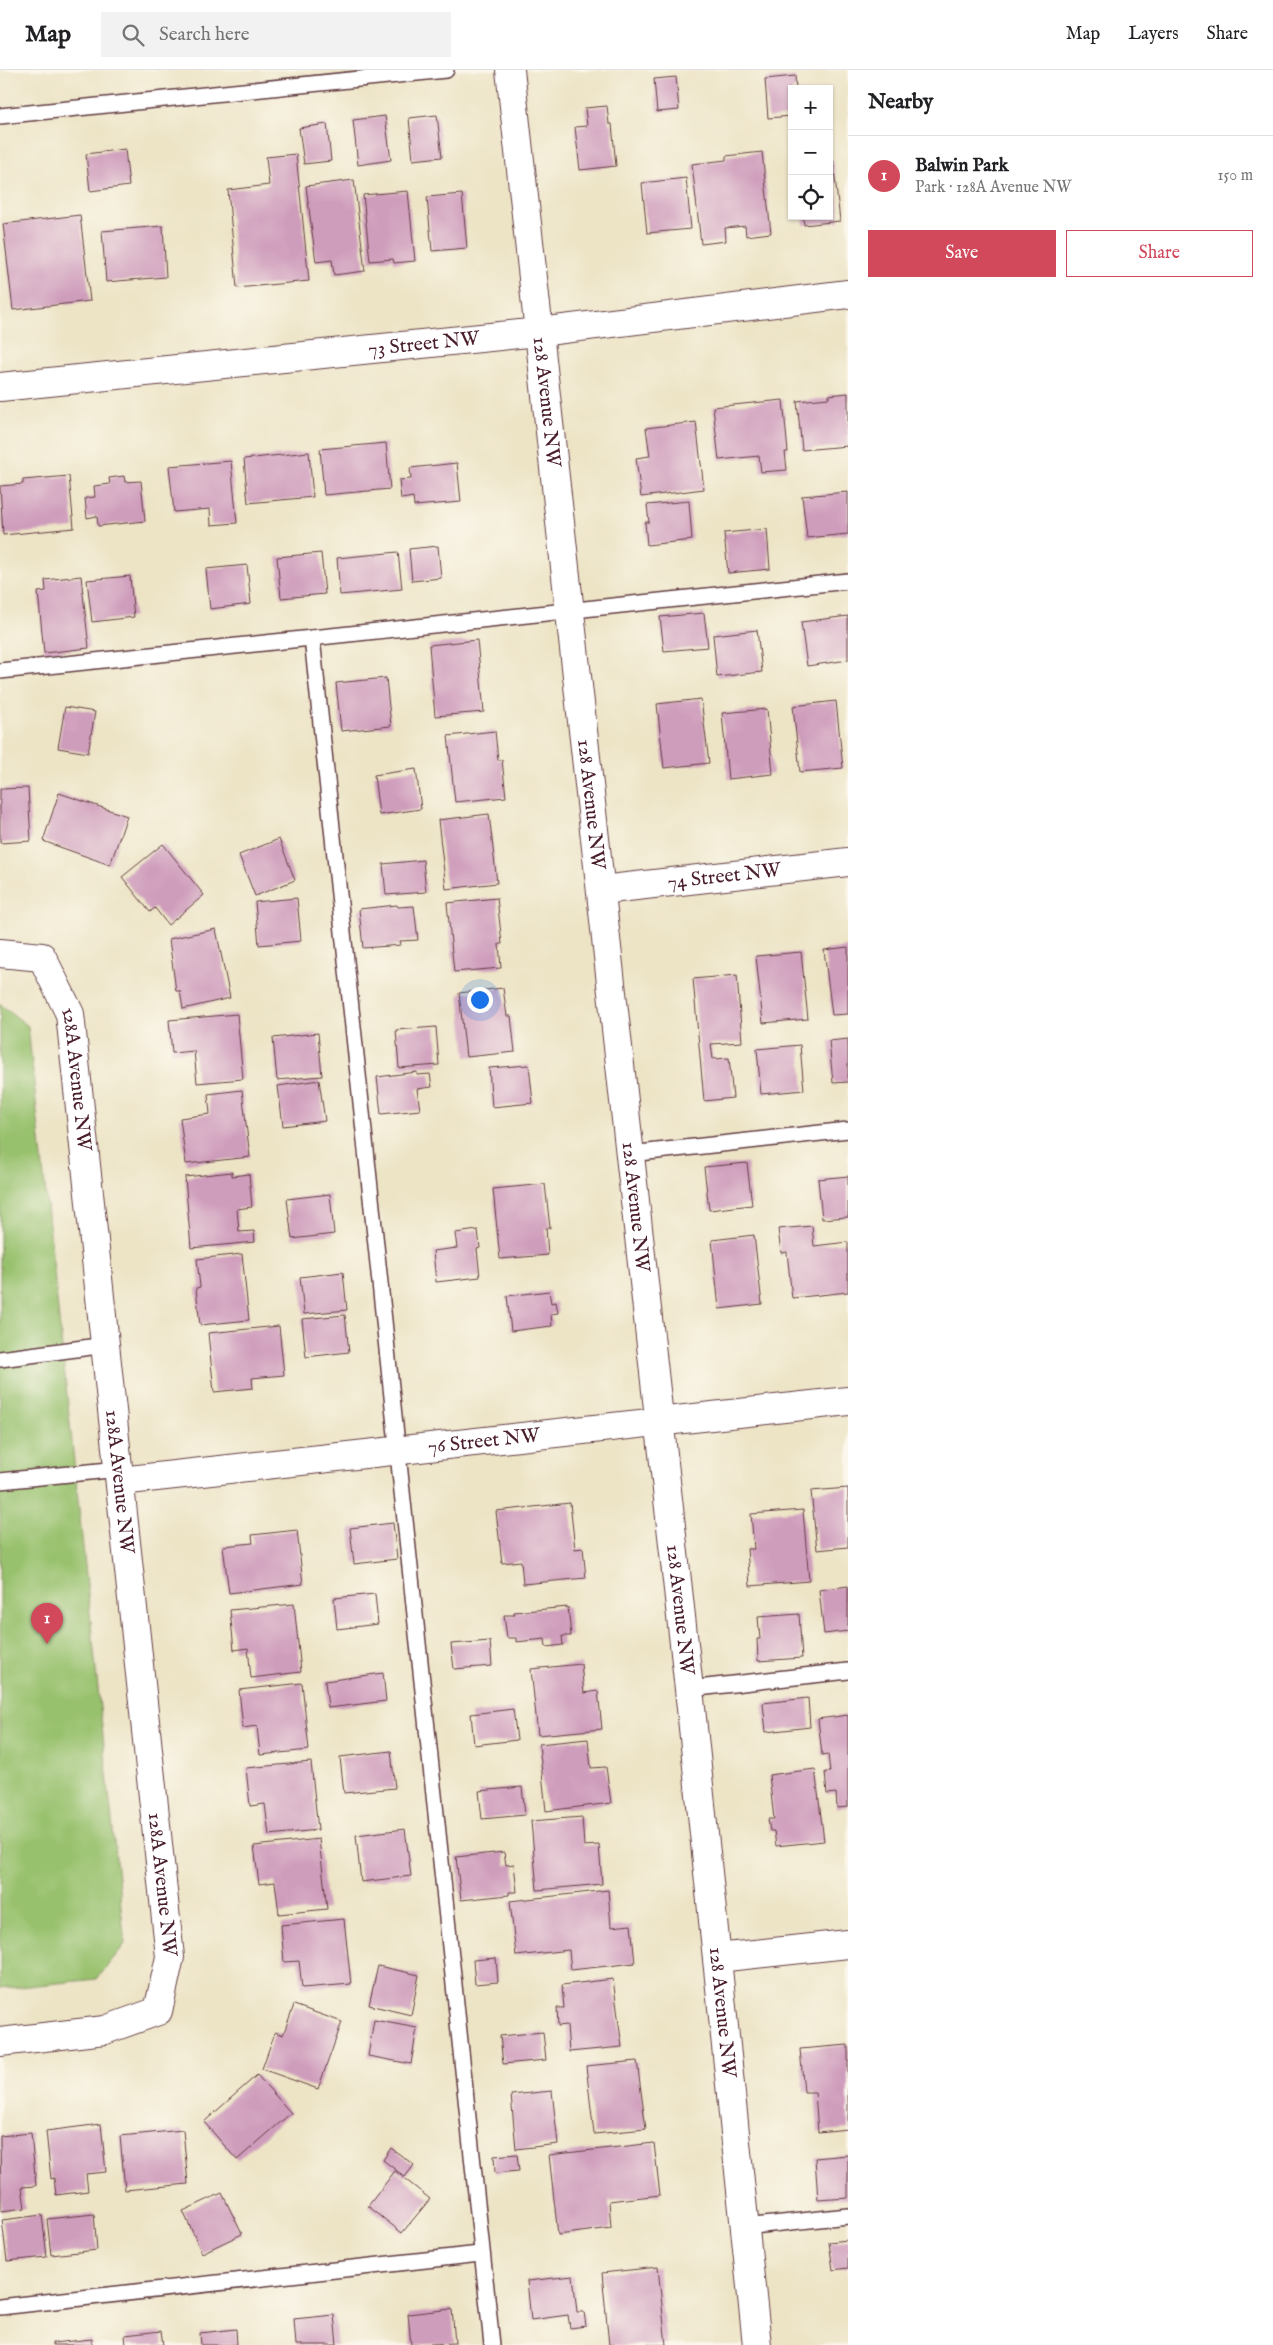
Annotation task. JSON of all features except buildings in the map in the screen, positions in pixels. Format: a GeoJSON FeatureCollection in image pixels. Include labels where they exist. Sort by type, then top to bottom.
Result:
{"type":"FeatureCollection","features":[{"type":"Feature","properties":{"kind":"street","name":"128 Avenue NW"},"geometry":{"type":"LineString","coordinates":[[510,70],[689,1689],[757,2345]]}},
{"type":"Feature","properties":{"kind":"street","name":"73 Street NW"},"geometry":{"type":"LineString","coordinates":[[0,387],[539,332],[848,294]]}},
{"type":"Feature","properties":{"kind":"street","name":"74 Street NW"},"geometry":{"type":"LineString","coordinates":[[601,890],[848,862]]}},
{"type":"Feature","properties":{"kind":"street","name":"128A Avenue NW"},"geometry":{"type":"LineString","coordinates":[[0,953],[42,957],[70,1014],[170,1956],[158,2011],[105,2030],[0,2042]]}},
{"type":"Feature","properties":{"kind":"street","name":"76 Street NW"},"geometry":{"type":"LineString","coordinates":[[119,1475],[399,1452],[659,1424],[848,1401]]}},
{"type":"Feature","properties":{"kind":"street"},"geometry":{"type":"LineString","coordinates":[[717,1958],[848,1944]]}},
{"type":"Feature","properties":{"kind":"lane"},"geometry":{"type":"LineString","coordinates":[[0,116],[446,70]]}},
{"type":"Feature","properties":{"kind":"lane"},"geometry":{"type":"LineString","coordinates":[[0,671],[848,582]]}},
{"type":"Feature","properties":{"kind":"lane"},"geometry":{"type":"LineString","coordinates":[[312,638],[399,1452],[480,2254],[492,2345]]}},
{"type":"Feature","properties":{"kind":"lane"},"geometry":{"type":"LineString","coordinates":[[630,1154],[848,1130]]}},
{"type":"Feature","properties":{"kind":"lane"},"geometry":{"type":"LineString","coordinates":[[0,1359],[106,1345]]}},
{"type":"Feature","properties":{"kind":"lane"},"geometry":{"type":"LineString","coordinates":[[0,1481],[119,1475]]}},
{"type":"Feature","properties":{"kind":"lane"},"geometry":{"type":"LineString","coordinates":[[689,1689],[848,1671]]}},
{"type":"Feature","properties":{"kind":"lane"},"geometry":{"type":"LineString","coordinates":[[744,2227],[848,2216]]}},
{"type":"Feature","properties":{"kind":"lane"},"geometry":{"type":"LineString","coordinates":[[0,2307],[480,2254]]}},
{"type":"Feature","properties":{"kind":"green space"},"geometry":{"type":"Polygon","coordinates":[[[0,1004],[28,1026],[125,1944],[97,1979],[0,1989],[0,1004]]]}},
{"type":"Feature","properties":{"kind":"place","name":"Balwin Park"},"geometry":{"type":"Point","coordinates":[47,1644]}}]}
